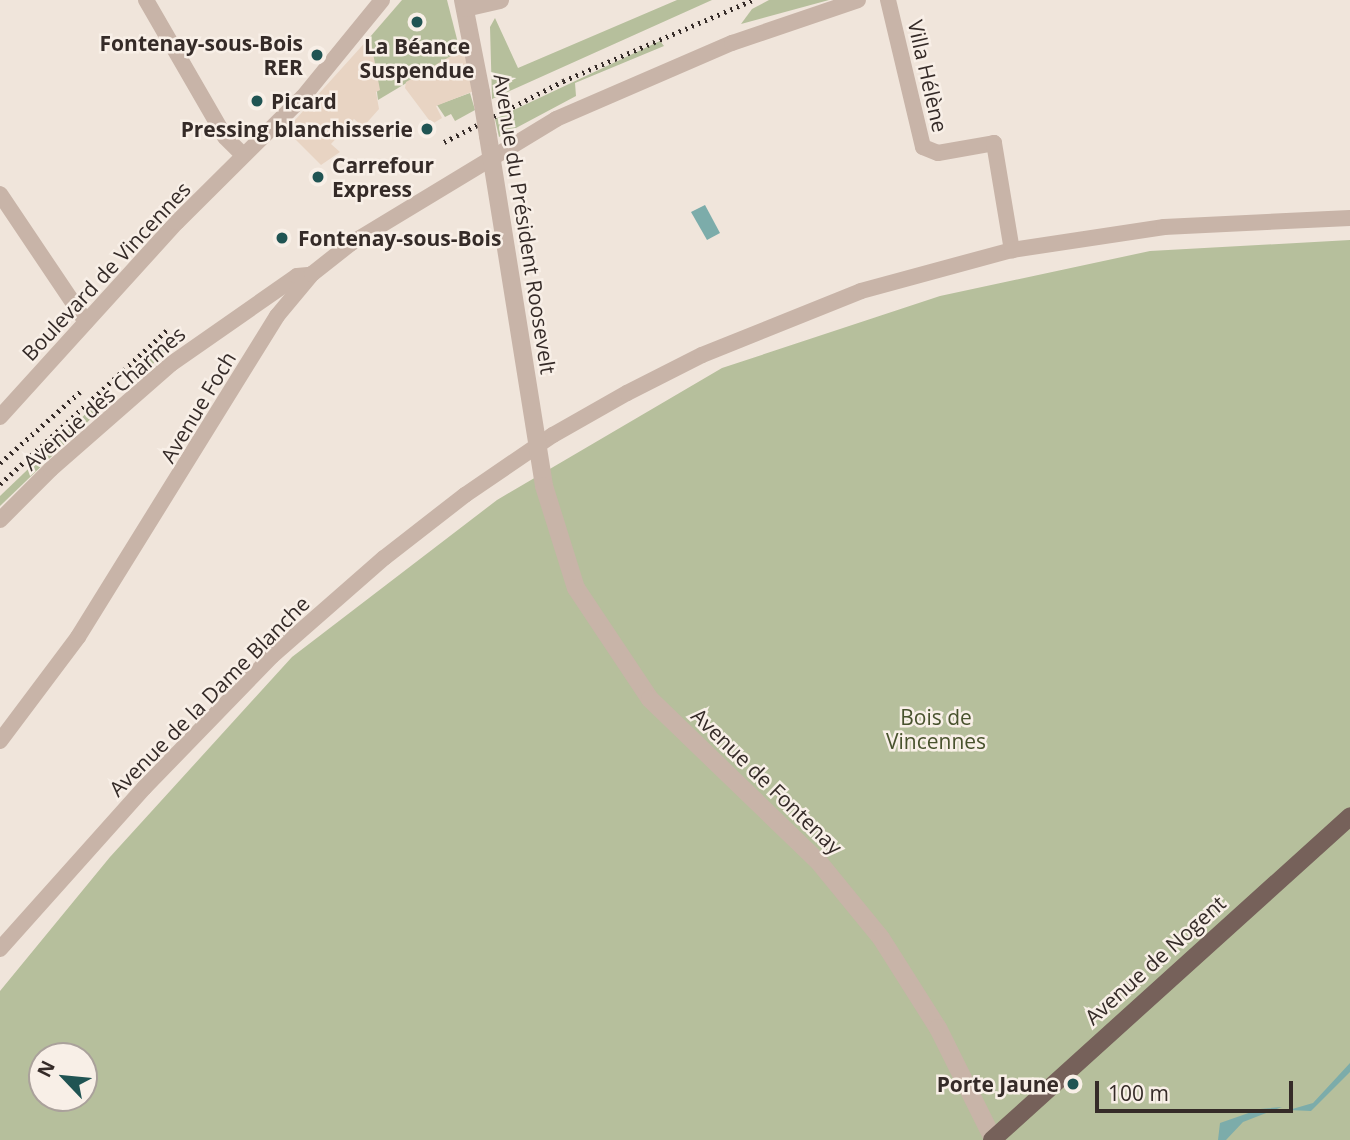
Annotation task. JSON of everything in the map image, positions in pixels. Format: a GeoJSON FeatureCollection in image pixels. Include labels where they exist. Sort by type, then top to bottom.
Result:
{"type":"FeatureCollection","features":[{"type":"Feature","properties":{"kind":"main road","name":"Avenue de Nogent"},"geometry":{"type":"LineString","coordinates":[[993,1139],[1350,816]]}},
{"type":"Feature","properties":{"kind":"street"},"geometry":{"type":"LineString","coordinates":[[146,0],[225,137],[243,155]]}},
{"type":"Feature","properties":{"kind":"street","name":"Boulevard de Vincennes"},"geometry":{"type":"LineString","coordinates":[[0,417],[243,155],[286,110],[303,97],[331,59],[382,0]]}},
{"type":"Feature","properties":{"kind":"street"},"geometry":{"type":"LineString","coordinates":[[464,4],[500,0]]}},
{"type":"Feature","properties":{"kind":"street","name":"Avenue Foch"},"geometry":{"type":"LineString","coordinates":[[0,741],[46,682],[136,549],[277,316],[312,274],[350,244],[491,155],[619,89],[742,39],[858,0]]}},
{"type":"Feature","properties":{"kind":"street","name":"Villa Hélène"},"geometry":{"type":"LineString","coordinates":[[888,0],[923,147],[938,153],[994,142],[1012,250]]}},
{"type":"Feature","properties":{"kind":"street","name":"Avenue du Président Roosevelt"},"geometry":{"type":"LineString","coordinates":[[464,4],[481,92],[537,447]]}},
{"type":"Feature","properties":{"kind":"street"},"geometry":{"type":"LineString","coordinates":[[0,194],[5,216],[86,322]]}},
{"type":"Feature","properties":{"kind":"street","name":"Avenue de la Dame Blanche"},"geometry":{"type":"LineString","coordinates":[[0,949],[144,788],[272,656],[384,558],[537,447],[664,374],[802,313],[911,275],[1012,250],[1164,227],[1350,218]]}},
{"type":"Feature","properties":{"kind":"street","name":"Avenue des Charmes"},"geometry":{"type":"LineString","coordinates":[[0,520],[51,469],[171,364],[297,276],[312,274]]}},
{"type":"Feature","properties":{"kind":"street"},"geometry":{"type":"LineString","coordinates":[[262,301],[277,316]]}},
{"type":"Feature","properties":{"kind":"street","name":"Avenue de Fontenay"},"geometry":{"type":"LineString","coordinates":[[537,447],[558,541],[591,616],[650,699],[818,861],[881,938],[938,1028],[993,1139]]}},
{"type":"Feature","properties":{"kind":"green space"},"geometry":{"type":"Polygon","coordinates":[[[402,0],[447,0],[460,51],[378,100],[370,37],[402,0]]]}},
{"type":"Feature","properties":{"kind":"green space"},"geometry":{"type":"Polygon","coordinates":[[[677,0],[712,0],[492,99],[490,27],[495,18],[518,68],[677,0]]]}},
{"type":"Feature","properties":{"kind":"green space"},"geometry":{"type":"Polygon","coordinates":[[[769,0],[829,0],[741,24],[752,9],[769,0]]]}},
{"type":"Feature","properties":{"kind":"green space"},"geometry":{"type":"Polygon","coordinates":[[[660,41],[664,46],[575,83],[576,96],[499,137],[495,119],[660,41]]]}},
{"type":"Feature","properties":{"kind":"green space"},"geometry":{"type":"Polygon","coordinates":[[[470,93],[475,110],[455,121],[451,114],[445,117],[437,105],[470,93]]]}},
{"type":"Feature","properties":{"kind":"green space","name":"Bois de Vincennes"},"geometry":{"type":"Polygon","coordinates":[[[1350,240],[1350,1140],[0,1140],[0,991],[110,857],[292,657],[497,500],[722,368],[940,296],[1150,251],[1350,240]]]}},
{"type":"Feature","properties":{"kind":"green space"},"geometry":{"type":"Polygon","coordinates":[[[174,338],[177,342],[135,380],[133,374],[174,338]]]}},
{"type":"Feature","properties":{"kind":"green space"},"geometry":{"type":"Polygon","coordinates":[[[96,404],[100,410],[0,506],[0,496],[96,404]]]}},
{"type":"Feature","properties":{"kind":"shaded area"},"geometry":{"type":"Polygon","coordinates":[[[370,37],[380,90],[376,92],[379,109],[363,127],[354,119],[331,144],[340,152],[321,165],[286,130],[370,37]]]}},
{"type":"Feature","properties":{"kind":"shaded area"},"geometry":{"type":"Polygon","coordinates":[[[463,49],[474,91],[436,106],[442,118],[432,124],[405,88],[406,82],[463,49]]]}},
{"type":"Feature","properties":{"kind":"water"},"geometry":{"type":"Polygon","coordinates":[[[705,205],[720,233],[707,240],[691,212],[705,205]]]}},
{"type":"Feature","properties":{"kind":"water"},"geometry":{"type":"Polygon","coordinates":[[[1350,1063],[1350,1072],[1311,1111],[1289,1110],[1313,1103],[1350,1063]]]}},
{"type":"Feature","properties":{"kind":"water"},"geometry":{"type":"Polygon","coordinates":[[[1282,1107],[1243,1122],[1226,1140],[1218,1140],[1220,1123],[1260,1109],[1282,1107]]]}},
{"type":"Feature","properties":{"kind":"railway"},"geometry":{"type":"LineString","coordinates":[[444,142],[563,81],[753,0]]}},
{"type":"Feature","properties":{"kind":"railway"},"geometry":{"type":"LineString","coordinates":[[0,484],[167,330]]}},
{"type":"Feature","properties":{"kind":"railway"},"geometry":{"type":"LineString","coordinates":[[0,463],[81,391]]}},
{"type":"Feature","properties":{"kind":"place","name":"La Béance Suspendue"},"geometry":{"type":"Point","coordinates":[417,22]}},
{"type":"Feature","properties":{"kind":"place","name":"Fontenay-sous-Bois RER"},"geometry":{"type":"Point","coordinates":[317,55]}},
{"type":"Feature","properties":{"kind":"place","name":"Picard"},"geometry":{"type":"Point","coordinates":[257,101]}},
{"type":"Feature","properties":{"kind":"place","name":"Pressing blanchisserie"},"geometry":{"type":"Point","coordinates":[427,129]}},
{"type":"Feature","properties":{"kind":"place","name":"Carrefour Express"},"geometry":{"type":"Point","coordinates":[318,177]}},
{"type":"Feature","properties":{"kind":"place","name":"Fontenay-sous-Bois"},"geometry":{"type":"Point","coordinates":[282,238]}},
{"type":"Feature","properties":{"kind":"place","name":"Porte Jaune"},"geometry":{"type":"Point","coordinates":[1073,1084]}}]}
